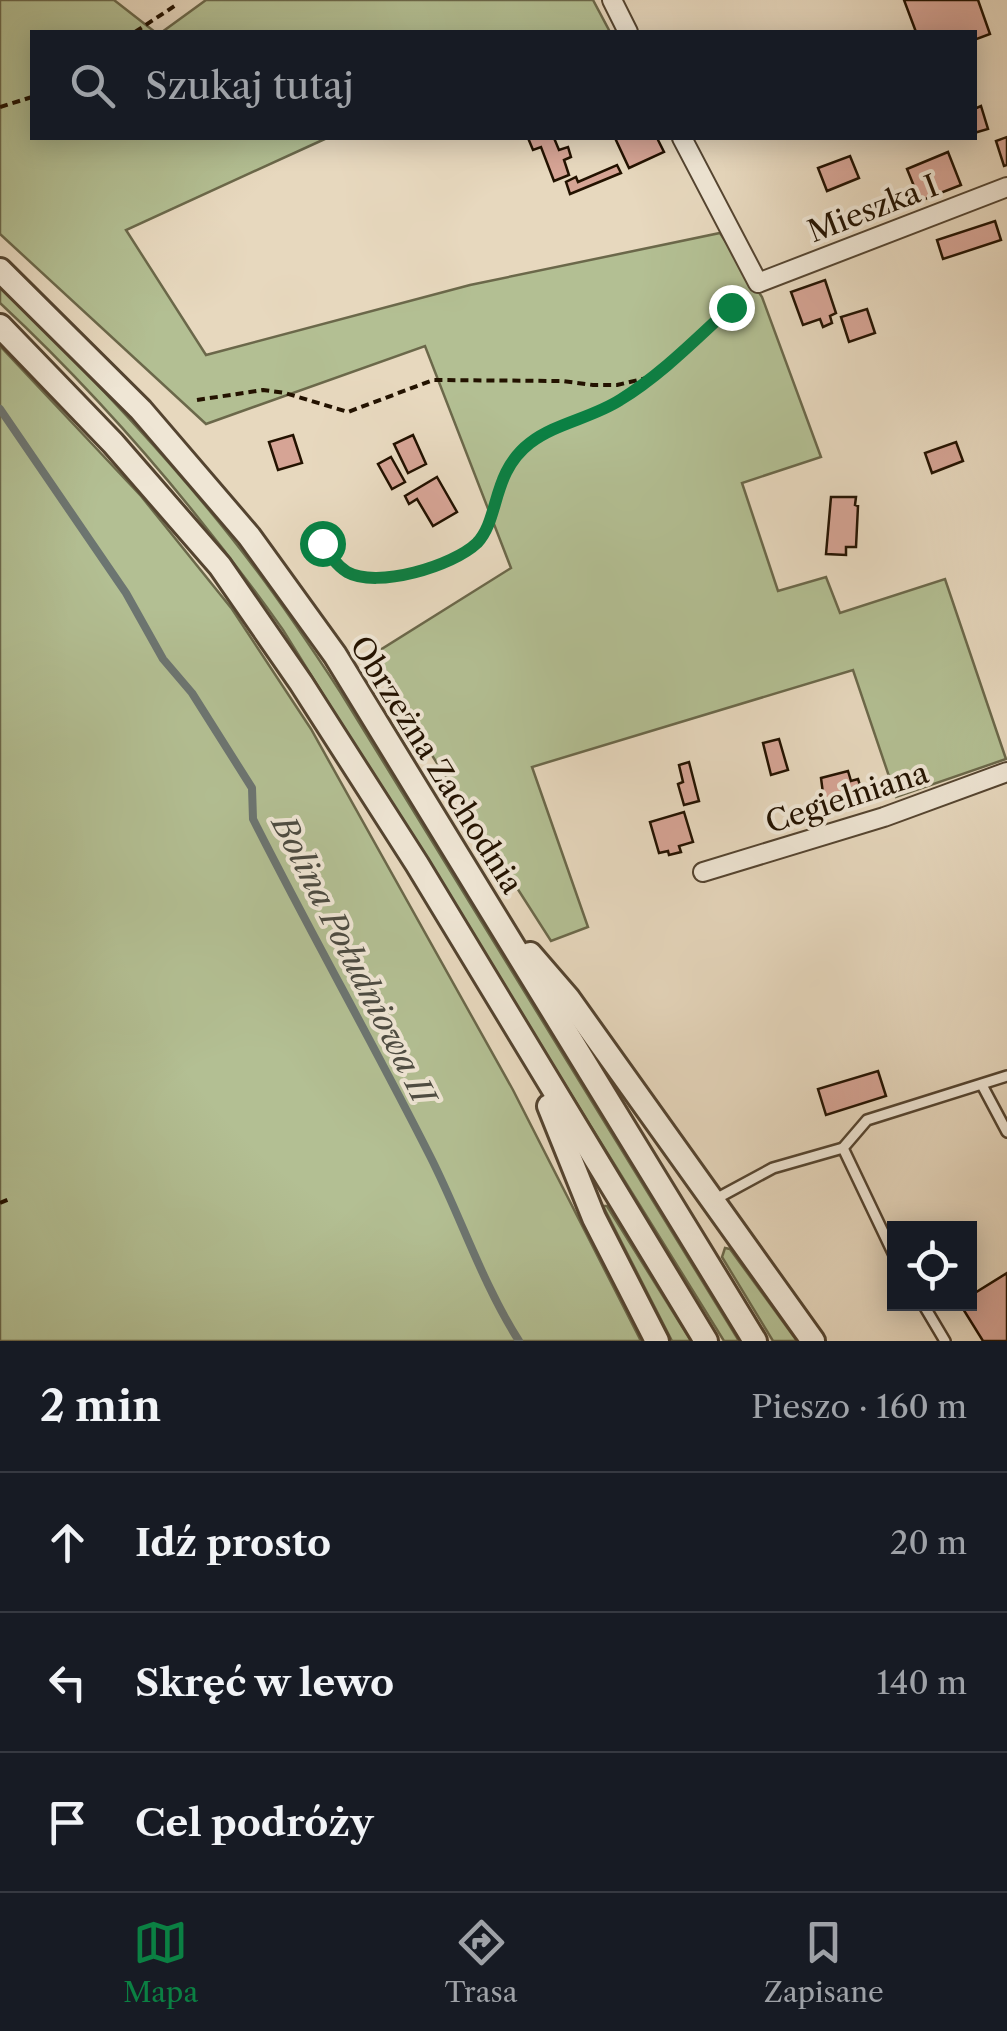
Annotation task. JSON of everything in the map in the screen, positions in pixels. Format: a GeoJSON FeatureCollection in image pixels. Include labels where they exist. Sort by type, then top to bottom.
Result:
{"type":"FeatureCollection","features":[{"type":"Feature","properties":{"kind":"street"},"geometry":{"type":"LineString","coordinates":[[612,0],[627,30]]}},
{"type":"Feature","properties":{"kind":"street"},"geometry":{"type":"LineString","coordinates":[[683,140],[758,283]]}},
{"type":"Feature","properties":{"kind":"street","name":"Mieszka I"},"geometry":{"type":"LineString","coordinates":[[758,283],[1007,187]]}},
{"type":"Feature","properties":{"kind":"street","name":"Obrzeżna Zachodnia"},"geometry":{"type":"LineString","coordinates":[[0,270],[141,410],[249,536],[335,655],[755,1341]]}},
{"type":"Feature","properties":{"kind":"street"},"geometry":{"type":"LineString","coordinates":[[0,326],[114,443],[220,566],[301,682],[407,847],[706,1341]]}},
{"type":"Feature","properties":{"kind":"street","name":"Cegielniana"},"geometry":{"type":"LineString","coordinates":[[703,872],[884,816],[1007,772]]}},
{"type":"Feature","properties":{"kind":"street"},"geometry":{"type":"LineString","coordinates":[[485,902],[568,998],[814,1341]]}},
{"type":"Feature","properties":{"kind":"street"},"geometry":{"type":"LineString","coordinates":[[526,1047],[594,1218],[657,1341]]}},
{"type":"Feature","properties":{"kind":"lane"},"geometry":{"type":"LineString","coordinates":[[712,1201],[773,1168],[844,1148],[866,1120],[1007,1076]]}},
{"type":"Feature","properties":{"kind":"lane"},"geometry":{"type":"LineString","coordinates":[[982,1085],[1007,1132]]}},
{"type":"Feature","properties":{"kind":"lane"},"geometry":{"type":"LineString","coordinates":[[844,1148],[887,1241]]}},
{"type":"Feature","properties":{"kind":"lane"},"geometry":{"type":"LineString","coordinates":[[926,1311],[945,1341]]}},
{"type":"Feature","properties":{"kind":"path"},"geometry":{"type":"LineString","coordinates":[[138,30],[176,4]]}},
{"type":"Feature","properties":{"kind":"path"},"geometry":{"type":"LineString","coordinates":[[0,106],[30,98]]}},
{"type":"Feature","properties":{"kind":"path"},"geometry":{"type":"LineString","coordinates":[[322,543],[330,557],[347,572],[364,578],[403,576],[462,552],[478,542],[508,468],[531,442],[618,401],[758,283]]}},
{"type":"Feature","properties":{"kind":"path"},"geometry":{"type":"LineString","coordinates":[[197,400],[262,390],[348,412],[433,380],[562,381],[593,386],[652,376]]}},
{"type":"Feature","properties":{"kind":"path"},"geometry":{"type":"LineString","coordinates":[[0,1203],[12,1198]]}},
{"type":"Feature","properties":{"kind":"green space"},"geometry":{"type":"Polygon","coordinates":[[[0,0],[114,0],[152,30],[30,30],[30,140],[323,140],[126,230],[206,355],[470,285],[720,233],[762,297],[821,457],[742,483],[778,591],[826,577],[840,613],[945,579],[1006,759],[896,797],[853,670],[532,767],[588,927],[551,941],[369,657],[511,568],[425,346],[206,424],[0,234],[0,0]]]}},
{"type":"Feature","properties":{"kind":"green space"},"geometry":{"type":"Polygon","coordinates":[[[206,0],[593,0],[609,30],[165,30],[206,0]]]}},
{"type":"Feature","properties":{"kind":"green space"},"geometry":{"type":"Polygon","coordinates":[[[0,285],[164,457],[288,614],[341,693],[739,1341],[724,1341],[283,630],[150,459],[0,303],[0,285]]]}},
{"type":"Feature","properties":{"kind":"green space"},"geometry":{"type":"Polygon","coordinates":[[[0,346],[141,496],[232,609],[311,729],[513,1090],[641,1341],[0,1341],[0,346]]]}},
{"type":"Feature","properties":{"kind":"green space"},"geometry":{"type":"Polygon","coordinates":[[[603,1206],[607,1206],[691,1341],[672,1341],[603,1206]]]}},
{"type":"Feature","properties":{"kind":"green space"},"geometry":{"type":"Polygon","coordinates":[[[725,1248],[730,1249],[797,1341],[773,1341],[722,1257],[725,1248]]]}},
{"type":"Feature","properties":{"kind":"building"},"geometry":{"type":"Polygon","coordinates":[[[904,0],[978,0],[990,34],[977,39],[977,30],[915,30],[904,0]]]}},
{"type":"Feature","properties":{"kind":"building"},"geometry":{"type":"Polygon","coordinates":[[[981,106],[988,129],[977,132],[977,108],[981,106]]]}},
{"type":"Feature","properties":{"kind":"building"},"geometry":{"type":"Polygon","coordinates":[[[1007,137],[1007,165],[1004,166],[996,141],[1007,137]]]}},
{"type":"Feature","properties":{"kind":"building"},"geometry":{"type":"Polygon","coordinates":[[[529,140],[555,140],[559,150],[568,147],[571,157],[564,160],[569,175],[554,181],[541,147],[533,150],[529,140]]]}},
{"type":"Feature","properties":{"kind":"building"},"geometry":{"type":"Polygon","coordinates":[[[616,140],[658,140],[664,152],[629,168],[616,140]]]}},
{"type":"Feature","properties":{"kind":"building"},"geometry":{"type":"Polygon","coordinates":[[[948,152],[961,185],[920,201],[907,169],[948,152]]]}},
{"type":"Feature","properties":{"kind":"building"},"geometry":{"type":"Polygon","coordinates":[[[850,156],[859,178],[827,191],[818,168],[850,156]]]}},
{"type":"Feature","properties":{"kind":"building"},"geometry":{"type":"Polygon","coordinates":[[[617,165],[621,173],[570,194],[566,182],[576,177],[578,182],[617,165]]]}},
{"type":"Feature","properties":{"kind":"building"},"geometry":{"type":"Polygon","coordinates":[[[995,221],[1001,240],[943,259],[937,240],[995,221]]]}},
{"type":"Feature","properties":{"kind":"building"},"geometry":{"type":"Polygon","coordinates":[[[825,280],[836,313],[830,316],[832,323],[823,327],[820,319],[803,325],[791,292],[825,280]]]}},
{"type":"Feature","properties":{"kind":"building"},"geometry":{"type":"Polygon","coordinates":[[[867,309],[875,333],[849,342],[841,317],[867,309]]]}},
{"type":"Feature","properties":{"kind":"building"},"geometry":{"type":"Polygon","coordinates":[[[293,435],[302,463],[278,470],[269,442],[293,435]]]}},
{"type":"Feature","properties":{"kind":"building"},"geometry":{"type":"Polygon","coordinates":[[[413,435],[426,464],[408,473],[394,444],[413,435]]]}},
{"type":"Feature","properties":{"kind":"building"},"geometry":{"type":"Polygon","coordinates":[[[956,442],[963,461],[932,473],[925,453],[956,442]]]}},
{"type":"Feature","properties":{"kind":"building"},"geometry":{"type":"Polygon","coordinates":[[[391,457],[405,482],[392,489],[378,464],[391,457]]]}},
{"type":"Feature","properties":{"kind":"building"},"geometry":{"type":"Polygon","coordinates":[[[437,477],[457,512],[433,526],[417,499],[409,504],[405,496],[437,477]]]}},
{"type":"Feature","properties":{"kind":"building"},"geometry":{"type":"Polygon","coordinates":[[[831,497],[856,497],[856,547],[846,547],[846,555],[826,554],[831,497]]]}},
{"type":"Feature","properties":{"kind":"building"},"geometry":{"type":"Polygon","coordinates":[[[779,739],[788,770],[771,775],[763,743],[779,739]]]}},
{"type":"Feature","properties":{"kind":"building"},"geometry":{"type":"Polygon","coordinates":[[[689,762],[699,801],[684,805],[678,784],[683,782],[679,765],[689,762]]]}},
{"type":"Feature","properties":{"kind":"building"},"geometry":{"type":"Polygon","coordinates":[[[848,771],[851,781],[858,779],[860,785],[853,788],[857,800],[825,809],[821,778],[848,771]]]}},
{"type":"Feature","properties":{"kind":"building"},"geometry":{"type":"Polygon","coordinates":[[[684,812],[693,842],[679,846],[681,852],[659,853],[650,822],[684,812]]]}},
{"type":"Feature","properties":{"kind":"building"},"geometry":{"type":"Polygon","coordinates":[[[878,1071],[886,1096],[826,1115],[818,1089],[878,1071]]]}},
{"type":"Feature","properties":{"kind":"building"},"geometry":{"type":"Polygon","coordinates":[[[1007,1273],[1007,1341],[983,1341],[964,1311],[977,1311],[977,1292],[1007,1273]]]}},
{"type":"Feature","properties":{"kind":"waterway","name":"Bolina Południowa II"},"geometry":{"type":"LineString","coordinates":[[0,409],[126,593],[163,659],[192,693],[252,788],[253,819],[430,1156],[494,1296],[519,1341]]}},
{"type":"Feature","properties":{"kind":"route"},"geometry":{"type":"LineString","coordinates":[[322,543],[330,557],[347,572],[364,578],[403,576],[462,552],[478,542],[500,483],[517,455],[531,442],[618,401],[668,364],[731,307]]}}]}
